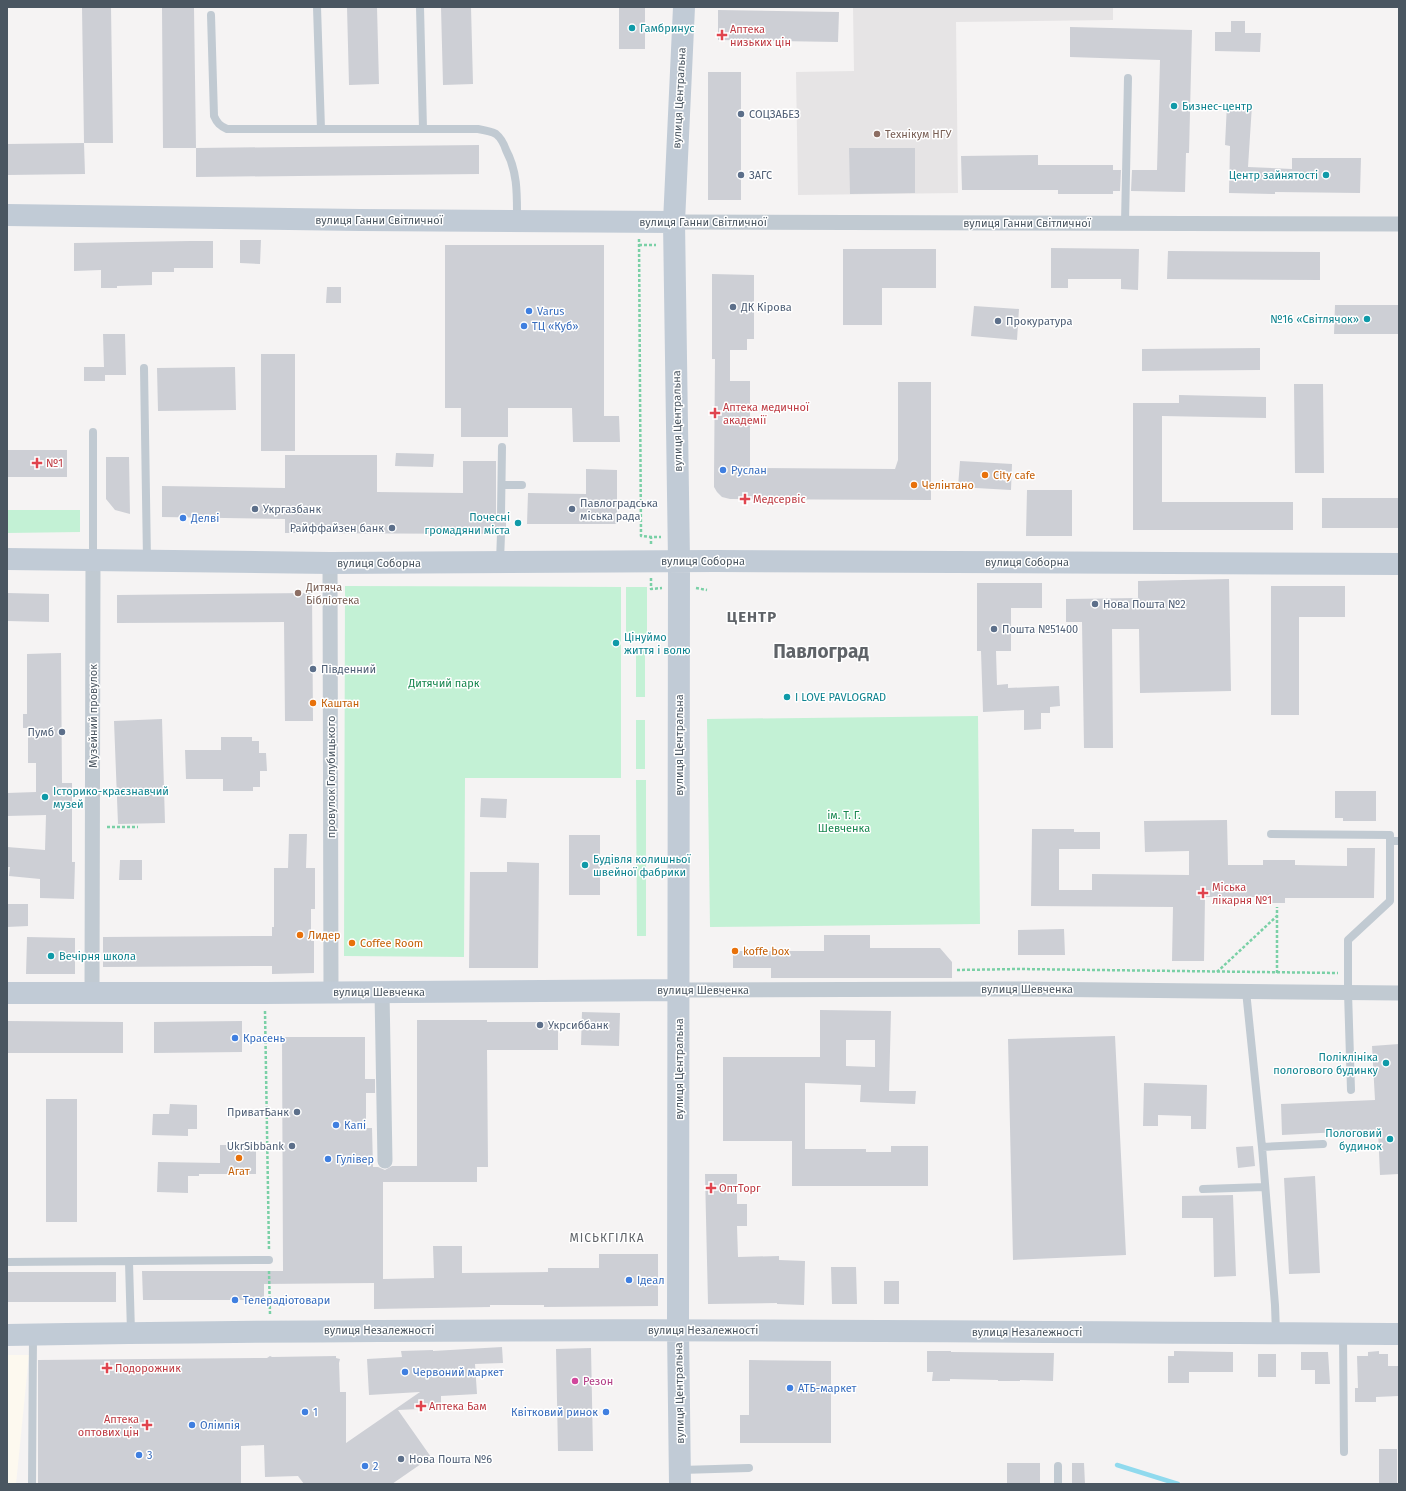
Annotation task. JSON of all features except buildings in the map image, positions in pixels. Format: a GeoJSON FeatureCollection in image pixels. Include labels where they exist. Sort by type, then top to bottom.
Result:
{"type":"FeatureCollection","features":[{"type":"Feature","properties":{"kind":"street","name":"вулиця Центральна"},"geometry":{"type":"LineString","coordinates":[[680,1477],[678,1329],[679,561],[674,222],[684,7]]}},
{"type":"Feature","properties":{"kind":"street","name":"вулиця Ганни Світличної"},"geometry":{"type":"LineString","coordinates":[[7,215],[360,220],[1399,224]]}},
{"type":"Feature","properties":{"kind":"street","name":"вулиця Соборна"},"geometry":{"type":"LineString","coordinates":[[7,559],[330,563],[679,561],[1399,564]]}},
{"type":"Feature","properties":{"kind":"street","name":"Музейний провулок"},"geometry":{"type":"LineString","coordinates":[[92,993],[93,560]]}},
{"type":"Feature","properties":{"kind":"street","name":"провулок Голубицького"},"geometry":{"type":"LineString","coordinates":[[330,563],[331,992]]}},
{"type":"Feature","properties":{"kind":"street","name":"вулиця Шевченка"},"geometry":{"type":"LineString","coordinates":[[7,993],[1028,989],[1399,993]]}},
{"type":"Feature","properties":{"kind":"street"},"geometry":{"type":"LineString","coordinates":[[382,992],[385,1161]]}},
{"type":"Feature","properties":{"kind":"street","name":"вулиця Незалежності"},"geometry":{"type":"LineString","coordinates":[[7,1335],[270,1330],[678,1329],[1399,1334]]}},
{"type":"Feature","properties":{"kind":"lane"},"geometry":{"type":"LineString","coordinates":[[317,7],[321,129]]}},
{"type":"Feature","properties":{"kind":"lane"},"geometry":{"type":"LineString","coordinates":[[420,7],[423,129]]}},
{"type":"Feature","properties":{"kind":"lane"},"geometry":{"type":"LineString","coordinates":[[211,15],[214,116],[217,123],[221,127],[227,129],[478,129],[488,131],[502,140],[512,160],[517,193],[517,221]]}},
{"type":"Feature","properties":{"kind":"lane"},"geometry":{"type":"LineString","coordinates":[[1125,223],[1128,78]]}},
{"type":"Feature","properties":{"kind":"lane"},"geometry":{"type":"LineString","coordinates":[[144,368],[147,561]]}},
{"type":"Feature","properties":{"kind":"lane"},"geometry":{"type":"LineString","coordinates":[[93,432],[93,560]]}},
{"type":"Feature","properties":{"kind":"lane"},"geometry":{"type":"LineString","coordinates":[[501,516],[502,447]]}},
{"type":"Feature","properties":{"kind":"lane"},"geometry":{"type":"LineString","coordinates":[[502,485],[522,485]]}},
{"type":"Feature","properties":{"kind":"lane"},"geometry":{"type":"LineString","coordinates":[[500,563],[501,534]]}},
{"type":"Feature","properties":{"kind":"lane"},"geometry":{"type":"LineString","coordinates":[[1271,834],[1390,835],[1395,841],[1390,901],[1348,940],[1351,1090]]}},
{"type":"Feature","properties":{"kind":"lane"},"geometry":{"type":"LineString","coordinates":[[1246,991],[1262,1147],[1276,1333]]}},
{"type":"Feature","properties":{"kind":"lane"},"geometry":{"type":"LineString","coordinates":[[1262,1147],[1323,1144]]}},
{"type":"Feature","properties":{"kind":"lane"},"geometry":{"type":"LineString","coordinates":[[1203,1189],[1265,1187]]}},
{"type":"Feature","properties":{"kind":"lane"},"geometry":{"type":"LineString","coordinates":[[7,1262],[269,1260]]}},
{"type":"Feature","properties":{"kind":"lane"},"geometry":{"type":"LineString","coordinates":[[129,1262],[131,1333]]}},
{"type":"Feature","properties":{"kind":"lane"},"geometry":{"type":"LineString","coordinates":[[1343,1333],[1344,1452]]}},
{"type":"Feature","properties":{"kind":"lane"},"geometry":{"type":"LineString","coordinates":[[32,1484],[33,1334]]}},
{"type":"Feature","properties":{"kind":"lane"},"geometry":{"type":"LineString","coordinates":[[1058,1466],[1058,1484]]}},
{"type":"Feature","properties":{"kind":"lane"},"geometry":{"type":"LineString","coordinates":[[680,1477],[749,1468]]}},
{"type":"Feature","properties":{"kind":"path"},"geometry":{"type":"LineString","coordinates":[[639,234],[641,536],[666,537]]}},
{"type":"Feature","properties":{"kind":"path"},"geometry":{"type":"LineString","coordinates":[[639,245],[663,245]]}},
{"type":"Feature","properties":{"kind":"path"},"geometry":{"type":"LineString","coordinates":[[651,537],[651,546]]}},
{"type":"Feature","properties":{"kind":"path"},"geometry":{"type":"LineString","coordinates":[[651,576],[651,589],[664,588]]}},
{"type":"Feature","properties":{"kind":"path"},"geometry":{"type":"LineString","coordinates":[[696,588],[707,590]]}},
{"type":"Feature","properties":{"kind":"path"},"geometry":{"type":"LineString","coordinates":[[93,828],[138,827]]}},
{"type":"Feature","properties":{"kind":"path"},"geometry":{"type":"LineString","coordinates":[[1277,973],[1278,907]]}},
{"type":"Feature","properties":{"kind":"path"},"geometry":{"type":"LineString","coordinates":[[1216,972],[1278,915]]}},
{"type":"Feature","properties":{"kind":"path"},"geometry":{"type":"LineString","coordinates":[[956,970],[1348,974]]}},
{"type":"Feature","properties":{"kind":"path"},"geometry":{"type":"LineString","coordinates":[[265,993],[270,1330]]}},
{"type":"Feature","properties":{"kind":"shaded area","name":"Технікум НГУ"},"geometry":{"type":"Polygon","coordinates":[[[853,7],[1113,7],[1113,20],[956,22],[958,193],[798,195],[796,72],[854,71],[853,7]]]}},
{"type":"Feature","properties":{"kind":"shaded area"},"geometry":{"type":"Polygon","coordinates":[[[7,1355],[29,1355],[16,1484],[7,1484],[7,1355]]]}},
{"type":"Feature","properties":{"kind":"green space"},"geometry":{"type":"Polygon","coordinates":[[[7,510],[80,510],[80,532],[7,533],[7,510]]]}},
{"type":"Feature","properties":{"kind":"green space","name":"Дитячий парк"},"geometry":{"type":"Polygon","coordinates":[[[345,586],[621,587],[621,778],[465,778],[464,957],[344,956],[345,586]]]}},
{"type":"Feature","properties":{"kind":"green space"},"geometry":{"type":"Polygon","coordinates":[[[626,587],[647,587],[647,636],[626,636],[626,587]]]}},
{"type":"Feature","properties":{"kind":"green space"},"geometry":{"type":"Polygon","coordinates":[[[636,648],[645,648],[645,697],[636,697],[636,648]]]}},
{"type":"Feature","properties":{"kind":"green space","name":"ім. Т. Г. Шевченка"},"geometry":{"type":"Polygon","coordinates":[[[978,716],[980,924],[710,927],[707,719],[978,716]]]}},
{"type":"Feature","properties":{"kind":"green space"},"geometry":{"type":"Polygon","coordinates":[[[636,720],[645,720],[645,769],[636,769],[636,720]]]}},
{"type":"Feature","properties":{"kind":"green space"},"geometry":{"type":"Polygon","coordinates":[[[636,780],[646,780],[646,936],[637,936],[636,780]]]}},
{"type":"Feature","properties":{"kind":"waterway"},"geometry":{"type":"LineString","coordinates":[[1117,1465],[1178,1484]]}},
{"type":"Feature","properties":{"kind":"place","name":"Гамбринус"},"geometry":{"type":"Point","coordinates":[632,28]}},
{"type":"Feature","properties":{"kind":"place","name":"Аптека низьких цін"},"geometry":{"type":"Point","coordinates":[722,35]}},
{"type":"Feature","properties":{"kind":"place","name":"Бизнес-центр"},"geometry":{"type":"Point","coordinates":[1174,106]}},
{"type":"Feature","properties":{"kind":"place","name":"СОЦЗАБЕЗ"},"geometry":{"type":"Point","coordinates":[741,114]}},
{"type":"Feature","properties":{"kind":"place","name":"Технікум НГУ"},"geometry":{"type":"Point","coordinates":[877,134]}},
{"type":"Feature","properties":{"kind":"place","name":"ЗАГС"},"geometry":{"type":"Point","coordinates":[741,175]}},
{"type":"Feature","properties":{"kind":"place","name":"Центр зайнятості"},"geometry":{"type":"Point","coordinates":[1326,175]}},
{"type":"Feature","properties":{"kind":"place","name":"ДК Кірова"},"geometry":{"type":"Point","coordinates":[733,307]}},
{"type":"Feature","properties":{"kind":"place","name":"Varus"},"geometry":{"type":"Point","coordinates":[529,311]}},
{"type":"Feature","properties":{"kind":"place","name":"№16 «Світлячок»"},"geometry":{"type":"Point","coordinates":[1367,319]}},
{"type":"Feature","properties":{"kind":"place","name":"Прокуратура"},"geometry":{"type":"Point","coordinates":[998,321]}},
{"type":"Feature","properties":{"kind":"place","name":"ТЦ «Куб»"},"geometry":{"type":"Point","coordinates":[524,326]}},
{"type":"Feature","properties":{"kind":"place","name":"Аптека медичної академії"},"geometry":{"type":"Point","coordinates":[715,413]}},
{"type":"Feature","properties":{"kind":"place","name":"№1"},"geometry":{"type":"Point","coordinates":[37,463]}},
{"type":"Feature","properties":{"kind":"place","name":"Руслан"},"geometry":{"type":"Point","coordinates":[723,470]}},
{"type":"Feature","properties":{"kind":"place","name":"City cafe"},"geometry":{"type":"Point","coordinates":[985,475]}},
{"type":"Feature","properties":{"kind":"place","name":"Челінтано"},"geometry":{"type":"Point","coordinates":[914,485]}},
{"type":"Feature","properties":{"kind":"place","name":"Медсервіс"},"geometry":{"type":"Point","coordinates":[745,499]}},
{"type":"Feature","properties":{"kind":"place","name":"Укргазбанк"},"geometry":{"type":"Point","coordinates":[255,509]}},
{"type":"Feature","properties":{"kind":"place","name":"Павлоградська міська рада"},"geometry":{"type":"Point","coordinates":[572,509]}},
{"type":"Feature","properties":{"kind":"place","name":"Делві"},"geometry":{"type":"Point","coordinates":[183,518]}},
{"type":"Feature","properties":{"kind":"place","name":"Почесні громадяни міста"},"geometry":{"type":"Point","coordinates":[518,523]}},
{"type":"Feature","properties":{"kind":"place","name":"Райффайзен банк"},"geometry":{"type":"Point","coordinates":[392,528]}},
{"type":"Feature","properties":{"kind":"place","name":"Дитяча Бiблiотека"},"geometry":{"type":"Point","coordinates":[298,593]}},
{"type":"Feature","properties":{"kind":"place","name":"Нова Пошта №2"},"geometry":{"type":"Point","coordinates":[1095,604]}},
{"type":"Feature","properties":{"kind":"place","name":"Пошта №51400"},"geometry":{"type":"Point","coordinates":[994,629]}},
{"type":"Feature","properties":{"kind":"place","name":"Цінуймо життя і волю"},"geometry":{"type":"Point","coordinates":[616,643]}},
{"type":"Feature","properties":{"kind":"place","name":"Пiвденний"},"geometry":{"type":"Point","coordinates":[313,669]}},
{"type":"Feature","properties":{"kind":"place","name":"I LOVE PAVLOGRAD"},"geometry":{"type":"Point","coordinates":[787,697]}},
{"type":"Feature","properties":{"kind":"place","name":"Каштан"},"geometry":{"type":"Point","coordinates":[313,703]}},
{"type":"Feature","properties":{"kind":"place","name":"Пумб"},"geometry":{"type":"Point","coordinates":[62,732]}},
{"type":"Feature","properties":{"kind":"place","name":"Історико-краєзнавчий музей"},"geometry":{"type":"Point","coordinates":[45,797]}},
{"type":"Feature","properties":{"kind":"place","name":"Будівля колишньої швейної фабрики"},"geometry":{"type":"Point","coordinates":[585,865]}},
{"type":"Feature","properties":{"kind":"place","name":"Міська лікарня №1"},"geometry":{"type":"Point","coordinates":[1203,893]}},
{"type":"Feature","properties":{"kind":"place","name":"Лидер"},"geometry":{"type":"Point","coordinates":[300,935]}},
{"type":"Feature","properties":{"kind":"place","name":"Coffee Room"},"geometry":{"type":"Point","coordinates":[352,943]}},
{"type":"Feature","properties":{"kind":"place","name":"koffe box"},"geometry":{"type":"Point","coordinates":[735,951]}},
{"type":"Feature","properties":{"kind":"place","name":"Вечірня школа"},"geometry":{"type":"Point","coordinates":[51,956]}},
{"type":"Feature","properties":{"kind":"place","name":"Укрсиббанк"},"geometry":{"type":"Point","coordinates":[540,1025]}},
{"type":"Feature","properties":{"kind":"place","name":"Красень"},"geometry":{"type":"Point","coordinates":[235,1038]}},
{"type":"Feature","properties":{"kind":"place","name":"Поліклініка пологового будинку"},"geometry":{"type":"Point","coordinates":[1386,1063]}},
{"type":"Feature","properties":{"kind":"place","name":"ПриватБанк"},"geometry":{"type":"Point","coordinates":[297,1112]}},
{"type":"Feature","properties":{"kind":"place","name":"Капі"},"geometry":{"type":"Point","coordinates":[336,1125]}},
{"type":"Feature","properties":{"kind":"place","name":"Пологовий будинок"},"geometry":{"type":"Point","coordinates":[1390,1139]}},
{"type":"Feature","properties":{"kind":"place","name":"UkrSibbank"},"geometry":{"type":"Point","coordinates":[292,1146]}},
{"type":"Feature","properties":{"kind":"place","name":"Агат"},"geometry":{"type":"Point","coordinates":[239,1158]}},
{"type":"Feature","properties":{"kind":"place","name":"Гулівер"},"geometry":{"type":"Point","coordinates":[328,1159]}},
{"type":"Feature","properties":{"kind":"place","name":"ОптТорг"},"geometry":{"type":"Point","coordinates":[711,1188]}},
{"type":"Feature","properties":{"kind":"place","name":"Ідеал"},"geometry":{"type":"Point","coordinates":[629,1280]}},
{"type":"Feature","properties":{"kind":"place","name":"Телерадіотовари"},"geometry":{"type":"Point","coordinates":[235,1300]}},
{"type":"Feature","properties":{"kind":"place","name":"Подорожник"},"geometry":{"type":"Point","coordinates":[107,1368]}},
{"type":"Feature","properties":{"kind":"place","name":"Червоний маркет"},"geometry":{"type":"Point","coordinates":[405,1372]}},
{"type":"Feature","properties":{"kind":"place","name":"Резон"},"geometry":{"type":"Point","coordinates":[575,1381]}},
{"type":"Feature","properties":{"kind":"place","name":"АТБ-маркет"},"geometry":{"type":"Point","coordinates":[790,1388]}},
{"type":"Feature","properties":{"kind":"place","name":"Аптека Бам"},"geometry":{"type":"Point","coordinates":[421,1406]}},
{"type":"Feature","properties":{"kind":"place","name":"1"},"geometry":{"type":"Point","coordinates":[305,1412]}},
{"type":"Feature","properties":{"kind":"place","name":"Квітковий ринок"},"geometry":{"type":"Point","coordinates":[606,1412]}},
{"type":"Feature","properties":{"kind":"place","name":"Аптека оптових цін"},"geometry":{"type":"Point","coordinates":[147,1425]}},
{"type":"Feature","properties":{"kind":"place","name":"Олімпія"},"geometry":{"type":"Point","coordinates":[192,1425]}},
{"type":"Feature","properties":{"kind":"place","name":"3"},"geometry":{"type":"Point","coordinates":[139,1455]}},
{"type":"Feature","properties":{"kind":"place","name":"Нова Пошта №6"},"geometry":{"type":"Point","coordinates":[401,1459]}},
{"type":"Feature","properties":{"kind":"place","name":"2"},"geometry":{"type":"Point","coordinates":[365,1466]}},
{"type":"Feature","properties":{"kind":"district","name":"ЦЕНТР"},"geometry":{"type":"Point","coordinates":[752,617]}},
{"type":"Feature","properties":{"kind":"district","name":"Павлоград"},"geometry":{"type":"Point","coordinates":[821,651]}},
{"type":"Feature","properties":{"kind":"district","name":"МІСЬКГІЛКА"},"geometry":{"type":"Point","coordinates":[607,1238]}}]}
